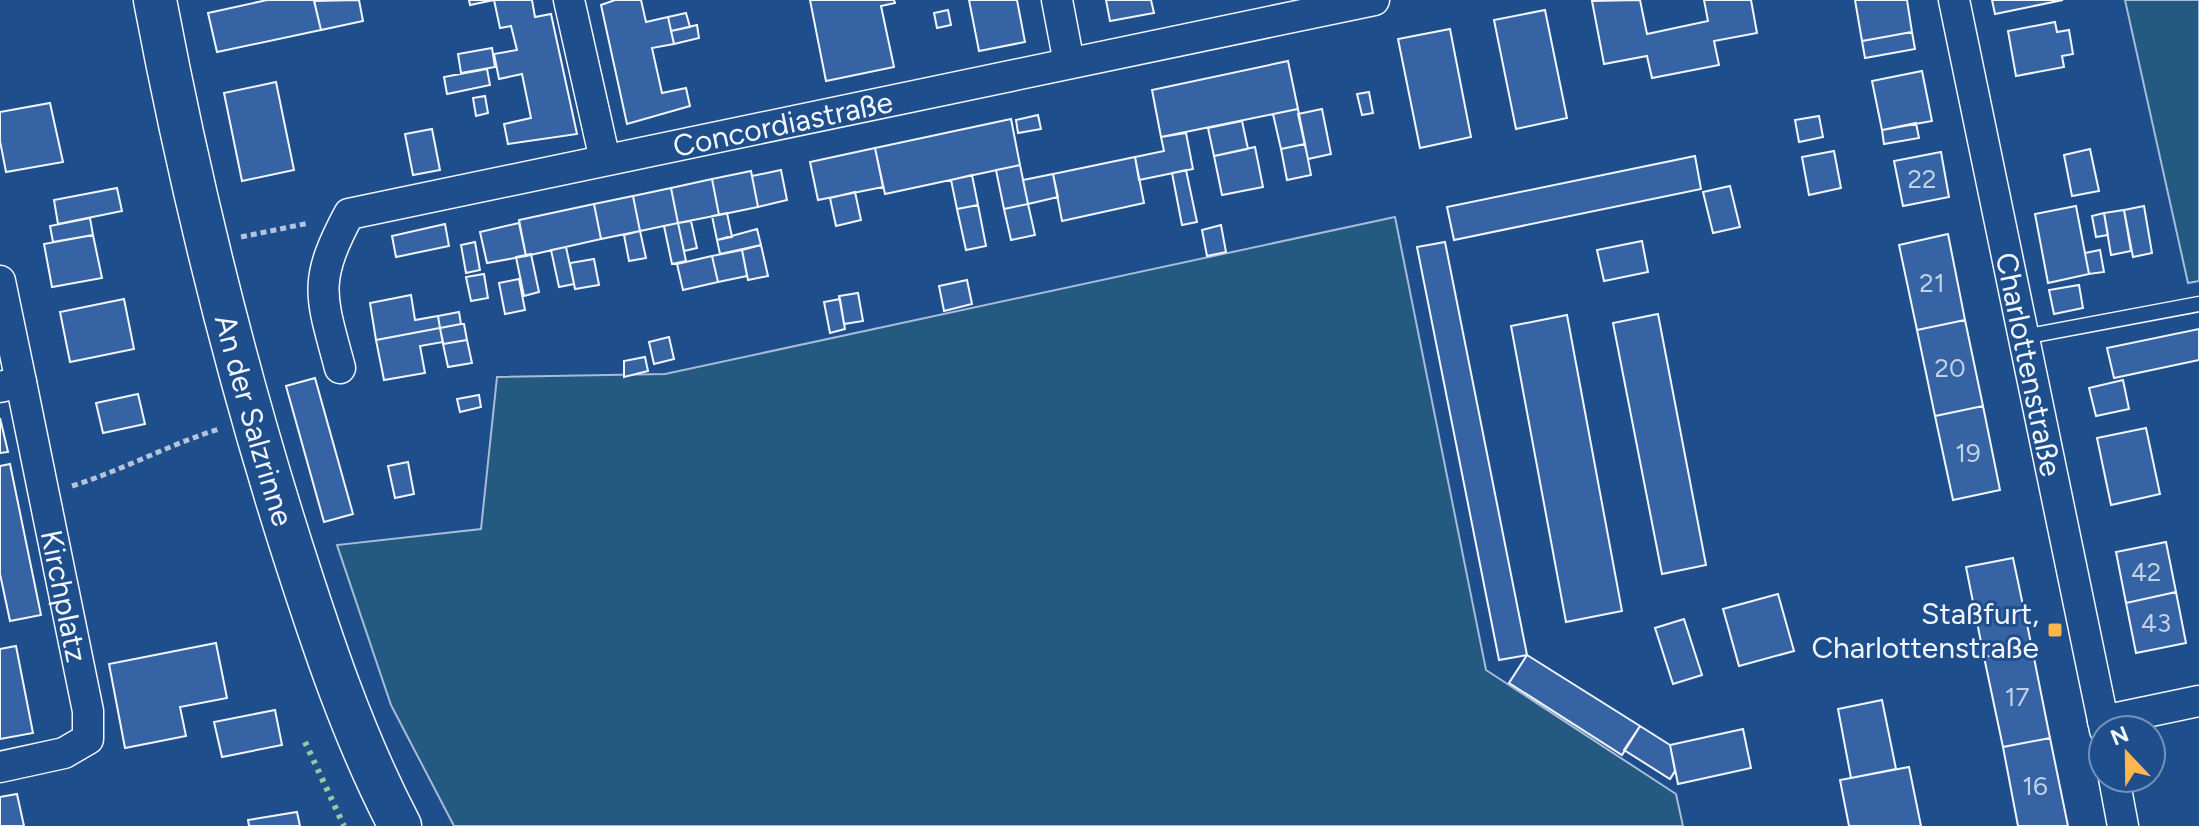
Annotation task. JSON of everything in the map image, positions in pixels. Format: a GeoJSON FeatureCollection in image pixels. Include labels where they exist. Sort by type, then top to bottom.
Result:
{"type":"FeatureCollection","features":[{"type":"Feature","properties":{"kind":"main road","name":"An der Salzrinne"},"geometry":{"type":"LineString","coordinates":[[155,0],[204,244],[251,419],[346,713],[400,826]]}},
{"type":"Feature","properties":{"kind":"street"},"geometry":{"type":"LineString","coordinates":[[569,0],[605,160]]}},
{"type":"Feature","properties":{"kind":"street"},"geometry":{"type":"LineString","coordinates":[[1057,0],[1069,63]]}},
{"type":"Feature","properties":{"kind":"street","name":"Concordiastraße"},"geometry":{"type":"LineString","coordinates":[[349,214],[1374,0]]}},
{"type":"Feature","properties":{"kind":"street","name":"Charlottenstraße"},"geometry":{"type":"LineString","coordinates":[[1954,0],[2102,714]]}},
{"type":"Feature","properties":{"kind":"street"},"geometry":{"type":"LineString","coordinates":[[340,368],[321,298],[328,254],[349,214]]}},
{"type":"Feature","properties":{"kind":"street","name":"Kirchplatz"},"geometry":{"type":"LineString","coordinates":[[0,281],[11,385],[45,495],[88,711],[88,739],[64,753],[0,767]]}},
{"type":"Feature","properties":{"kind":"street"},"geometry":{"type":"LineString","coordinates":[[2148,714],[2199,701]]}},
{"type":"Feature","properties":{"kind":"street"},"geometry":{"type":"LineString","coordinates":[[2117,794],[2123,826]]}},
{"type":"Feature","properties":{"kind":"lane"},"geometry":{"type":"LineString","coordinates":[[2022,337],[2199,304]]}},
{"type":"Feature","properties":{"kind":"path"},"geometry":{"type":"LineString","coordinates":[[204,244],[349,214]]}},
{"type":"Feature","properties":{"kind":"path"},"geometry":{"type":"LineString","coordinates":[[45,495],[128,468],[158,449],[251,419]]}},
{"type":"Feature","properties":{"kind":"shaded area"},"geometry":{"type":"Polygon","coordinates":[[[2125,0],[2199,0],[2199,281],[2188,283],[2125,0]]]}},
{"type":"Feature","properties":{"kind":"shaded area"},"geometry":{"type":"Polygon","coordinates":[[[1395,217],[1486,670],[1676,794],[1683,826],[454,826],[391,705],[337,545],[481,529],[497,377],[665,374],[1395,217]]]}},
{"type":"Feature","properties":{"kind":"building"},"geometry":{"type":"Polygon","coordinates":[[[267,0],[314,0],[321,30],[217,52],[208,13],[267,0]]]}},
{"type":"Feature","properties":{"kind":"building"},"geometry":{"type":"Polygon","coordinates":[[[359,0],[363,21],[321,30],[314,1],[359,0]]]}},
{"type":"Feature","properties":{"kind":"building"},"geometry":{"type":"Polygon","coordinates":[[[469,0],[494,0],[470,5],[469,0]]]}},
{"type":"Feature","properties":{"kind":"building"},"geometry":{"type":"Polygon","coordinates":[[[494,0],[532,0],[535,17],[551,14],[577,134],[508,144],[504,124],[531,118],[522,74],[499,79],[494,54],[517,50],[511,26],[500,28],[494,0]]]}},
{"type":"Feature","properties":{"kind":"building"},"geometry":{"type":"Polygon","coordinates":[[[615,0],[641,0],[646,22],[668,17],[674,44],[652,48],[662,93],[686,88],[690,106],[627,124],[601,5],[615,0]]]}},
{"type":"Feature","properties":{"kind":"building"},"geometry":{"type":"Polygon","coordinates":[[[810,0],[894,0],[895,3],[881,6],[894,67],[826,81],[810,0]]]}},
{"type":"Feature","properties":{"kind":"building"},"geometry":{"type":"Polygon","coordinates":[[[969,0],[1017,0],[1025,42],[979,51],[969,0]]]}},
{"type":"Feature","properties":{"kind":"building"},"geometry":{"type":"Polygon","coordinates":[[[1106,0],[1151,0],[1154,13],[1110,21],[1106,0]]]}},
{"type":"Feature","properties":{"kind":"building"},"geometry":{"type":"Polygon","coordinates":[[[1640,0],[1647,34],[1708,21],[1704,0],[1751,0],[1757,33],[1714,41],[1719,65],[1652,78],[1647,56],[1604,64],[1592,1],[1640,0]]]}},
{"type":"Feature","properties":{"kind":"building"},"geometry":{"type":"Polygon","coordinates":[[[1855,0],[1907,0],[1912,32],[1862,41],[1855,0]]]}},
{"type":"Feature","properties":{"kind":"building"},"geometry":{"type":"Polygon","coordinates":[[[1992,0],[2063,0],[1995,14],[1992,0]]]}},
{"type":"Feature","properties":{"kind":"building"},"geometry":{"type":"Polygon","coordinates":[[[948,10],[951,25],[937,28],[934,13],[948,10]]]}},
{"type":"Feature","properties":{"kind":"building"},"geometry":{"type":"Polygon","coordinates":[[[1545,10],[1567,118],[1516,129],[1494,20],[1545,10]]]}},
{"type":"Feature","properties":{"kind":"building"},"geometry":{"type":"Polygon","coordinates":[[[686,13],[690,27],[671,31],[668,17],[686,13]]]}},
{"type":"Feature","properties":{"kind":"building"},"geometry":{"type":"Polygon","coordinates":[[[2055,22],[2057,32],[2069,30],[2073,54],[2062,56],[2064,67],[2016,76],[2008,31],[2055,22]]]}},
{"type":"Feature","properties":{"kind":"building"},"geometry":{"type":"Polygon","coordinates":[[[697,25],[699,38],[674,44],[671,31],[697,25]]]}},
{"type":"Feature","properties":{"kind":"building"},"geometry":{"type":"Polygon","coordinates":[[[1450,29],[1471,137],[1420,148],[1398,39],[1450,29]]]}},
{"type":"Feature","properties":{"kind":"building"},"geometry":{"type":"Polygon","coordinates":[[[1912,32],[1915,49],[1865,58],[1862,41],[1912,32]]]}},
{"type":"Feature","properties":{"kind":"building"},"geometry":{"type":"Polygon","coordinates":[[[492,48],[495,67],[461,73],[458,54],[492,48]]]}},
{"type":"Feature","properties":{"kind":"building"},"geometry":{"type":"Polygon","coordinates":[[[1288,61],[1298,109],[1161,137],[1152,90],[1288,61]]]}},
{"type":"Feature","properties":{"kind":"building"},"geometry":{"type":"Polygon","coordinates":[[[487,69],[490,85],[447,94],[444,77],[487,69]]]}},
{"type":"Feature","properties":{"kind":"building"},"geometry":{"type":"Polygon","coordinates":[[[1922,71],[1932,121],[1882,130],[1872,81],[1922,71]]]}},
{"type":"Feature","properties":{"kind":"building"},"geometry":{"type":"Polygon","coordinates":[[[276,82],[294,170],[242,181],[224,93],[276,82]]]}},
{"type":"Feature","properties":{"kind":"building"},"geometry":{"type":"Polygon","coordinates":[[[1369,92],[1373,113],[1362,115],[1357,94],[1369,92]]]}},
{"type":"Feature","properties":{"kind":"building"},"geometry":{"type":"Polygon","coordinates":[[[485,96],[488,113],[476,116],[473,98],[485,96]]]}},
{"type":"Feature","properties":{"kind":"building"},"geometry":{"type":"Polygon","coordinates":[[[50,103],[63,162],[6,172],[0,141],[0,112],[50,103]]]}},
{"type":"Feature","properties":{"kind":"building"},"geometry":{"type":"Polygon","coordinates":[[[1298,109],[1305,144],[1281,149],[1273,114],[1298,109]]]}},
{"type":"Feature","properties":{"kind":"building"},"geometry":{"type":"Polygon","coordinates":[[[1322,109],[1331,154],[1308,159],[1298,114],[1322,109]]]}},
{"type":"Feature","properties":{"kind":"building"},"geometry":{"type":"Polygon","coordinates":[[[1038,115],[1041,129],[1018,133],[1016,120],[1038,115]]]}},
{"type":"Feature","properties":{"kind":"building"},"geometry":{"type":"Polygon","coordinates":[[[1819,116],[1823,137],[1799,142],[1795,120],[1819,116]]]}},
{"type":"Feature","properties":{"kind":"building"},"geometry":{"type":"Polygon","coordinates":[[[1011,119],[1020,165],[885,194],[875,148],[1011,119]]]}},
{"type":"Feature","properties":{"kind":"building"},"geometry":{"type":"Polygon","coordinates":[[[1242,121],[1248,149],[1214,156],[1208,128],[1242,121]]]}},
{"type":"Feature","properties":{"kind":"building"},"geometry":{"type":"Polygon","coordinates":[[[1916,123],[1919,138],[1884,144],[1882,130],[1916,123]]]}},
{"type":"Feature","properties":{"kind":"building"},"geometry":{"type":"Polygon","coordinates":[[[432,129],[440,170],[413,175],[405,134],[432,129]]]}},
{"type":"Feature","properties":{"kind":"building"},"geometry":{"type":"Polygon","coordinates":[[[1186,133],[1193,169],[1139,180],[1135,157],[1164,151],[1161,137],[1186,133]]]}},
{"type":"Feature","properties":{"kind":"building"},"geometry":{"type":"Polygon","coordinates":[[[1305,144],[1311,175],[1287,180],[1281,149],[1305,144]]]}},
{"type":"Feature","properties":{"kind":"building"},"geometry":{"type":"Polygon","coordinates":[[[1255,147],[1263,187],[1222,195],[1214,156],[1255,147]]]}},
{"type":"Feature","properties":{"kind":"building"},"geometry":{"type":"Polygon","coordinates":[[[875,148],[883,187],[818,200],[810,162],[875,148]]]}},
{"type":"Feature","properties":{"kind":"building"},"geometry":{"type":"Polygon","coordinates":[[[2090,149],[2099,191],[2072,196],[2064,155],[2090,149]]]}},
{"type":"Feature","properties":{"kind":"building"},"geometry":{"type":"Polygon","coordinates":[[[1834,151],[1841,188],[1809,195],[1802,157],[1834,151]]]}},
{"type":"Feature","properties":{"kind":"building"},"geometry":{"type":"Polygon","coordinates":[[[1941,152],[1949,197],[1903,206],[1894,161],[1941,152]]]}},
{"type":"Feature","properties":{"kind":"building"},"geometry":{"type":"Polygon","coordinates":[[[1695,156],[1701,189],[1454,240],[1447,207],[1695,156]]]}},
{"type":"Feature","properties":{"kind":"building"},"geometry":{"type":"Polygon","coordinates":[[[1135,157],[1144,203],[1062,221],[1053,174],[1135,157]]]}},
{"type":"Feature","properties":{"kind":"building"},"geometry":{"type":"Polygon","coordinates":[[[1020,165],[1028,204],[1004,209],[996,170],[1020,165]]]}},
{"type":"Feature","properties":{"kind":"building"},"geometry":{"type":"Polygon","coordinates":[[[781,170],[787,200],[758,207],[752,176],[781,170]]]}},
{"type":"Feature","properties":{"kind":"building"},"geometry":{"type":"Polygon","coordinates":[[[1186,170],[1197,222],[1182,225],[1172,173],[1186,170]]]}},
{"type":"Feature","properties":{"kind":"building"},"geometry":{"type":"Polygon","coordinates":[[[751,171],[758,207],[719,215],[712,179],[751,171]]]}},
{"type":"Feature","properties":{"kind":"building"},"geometry":{"type":"Polygon","coordinates":[[[1053,174],[1058,197],[1028,204],[1023,180],[1053,174]]]}},
{"type":"Feature","properties":{"kind":"building"},"geometry":{"type":"Polygon","coordinates":[[[972,175],[978,205],[957,209],[951,180],[972,175]]]}},
{"type":"Feature","properties":{"kind":"building"},"geometry":{"type":"Polygon","coordinates":[[[712,179],[719,215],[678,223],[671,188],[712,179]]]}},
{"type":"Feature","properties":{"kind":"building"},"geometry":{"type":"Polygon","coordinates":[[[1730,186],[1740,227],[1713,233],[1703,192],[1730,186]]]}},
{"type":"Feature","properties":{"kind":"building"},"geometry":{"type":"Polygon","coordinates":[[[117,188],[122,211],[58,224],[54,200],[117,188]]]}},
{"type":"Feature","properties":{"kind":"building"},"geometry":{"type":"Polygon","coordinates":[[[671,188],[678,223],[640,231],[633,196],[671,188]]]}},
{"type":"Feature","properties":{"kind":"building"},"geometry":{"type":"Polygon","coordinates":[[[855,192],[861,220],[836,226],[830,198],[855,192]]]}},
{"type":"Feature","properties":{"kind":"building"},"geometry":{"type":"Polygon","coordinates":[[[633,196],[640,231],[601,239],[594,204],[633,196]]]}},
{"type":"Feature","properties":{"kind":"building"},"geometry":{"type":"Polygon","coordinates":[[[594,204],[601,239],[526,256],[519,220],[594,204]]]}},
{"type":"Feature","properties":{"kind":"building"},"geometry":{"type":"Polygon","coordinates":[[[1028,204],[1035,235],[1011,240],[1004,209],[1028,204]]]}},
{"type":"Feature","properties":{"kind":"building"},"geometry":{"type":"Polygon","coordinates":[[[978,205],[986,246],[966,250],[957,209],[978,205]]]}},
{"type":"Feature","properties":{"kind":"building"},"geometry":{"type":"Polygon","coordinates":[[[2076,206],[2089,274],[2048,283],[2035,214],[2076,206]]]}},
{"type":"Feature","properties":{"kind":"building"},"geometry":{"type":"Polygon","coordinates":[[[2144,206],[2152,253],[2133,257],[2124,210],[2144,206]]]}},
{"type":"Feature","properties":{"kind":"building"},"geometry":{"type":"Polygon","coordinates":[[[2124,210],[2131,251],[2111,255],[2104,213],[2124,210]]]}},
{"type":"Feature","properties":{"kind":"building"},"geometry":{"type":"Polygon","coordinates":[[[727,213],[732,237],[717,240],[712,216],[727,213]]]}},
{"type":"Feature","properties":{"kind":"building"},"geometry":{"type":"Polygon","coordinates":[[[2104,213],[2108,235],[2096,237],[2092,216],[2104,213]]]}},
{"type":"Feature","properties":{"kind":"building"},"geometry":{"type":"Polygon","coordinates":[[[90,218],[93,235],[53,242],[50,226],[90,218]]]}},
{"type":"Feature","properties":{"kind":"building"},"geometry":{"type":"Polygon","coordinates":[[[691,221],[697,248],[684,251],[678,223],[691,221]]]}},
{"type":"Feature","properties":{"kind":"building"},"geometry":{"type":"Polygon","coordinates":[[[519,223],[526,256],[487,263],[480,232],[519,223]]]}},
{"type":"Feature","properties":{"kind":"building"},"geometry":{"type":"Polygon","coordinates":[[[678,223],[686,261],[672,264],[664,226],[678,223]]]}},
{"type":"Feature","properties":{"kind":"building"},"geometry":{"type":"Polygon","coordinates":[[[445,224],[449,246],[396,257],[392,236],[445,224]]]}},
{"type":"Feature","properties":{"kind":"building"},"geometry":{"type":"Polygon","coordinates":[[[1221,225],[1226,252],[1207,256],[1202,230],[1221,225]]]}},
{"type":"Feature","properties":{"kind":"building"},"geometry":{"type":"Polygon","coordinates":[[[757,229],[761,245],[720,254],[717,240],[757,229]]]}},
{"type":"Feature","properties":{"kind":"building"},"geometry":{"type":"Polygon","coordinates":[[[640,231],[646,258],[629,261],[624,235],[640,231]]]}},
{"type":"Feature","properties":{"kind":"building"},"geometry":{"type":"Polygon","coordinates":[[[1948,234],[1965,320],[1917,330],[1899,245],[1948,234]]]}},
{"type":"Feature","properties":{"kind":"building"},"geometry":{"type":"Polygon","coordinates":[[[93,235],[102,278],[52,287],[44,244],[93,235]]]}},
{"type":"Feature","properties":{"kind":"building"},"geometry":{"type":"Polygon","coordinates":[[[1642,241],[1648,272],[1604,281],[1597,250],[1642,241]]]}},
{"type":"Feature","properties":{"kind":"building"},"geometry":{"type":"Polygon","coordinates":[[[475,242],[480,270],[466,273],[461,245],[475,242]]]}},
{"type":"Feature","properties":{"kind":"building"},"geometry":{"type":"Polygon","coordinates":[[[1445,242],[1527,655],[1499,660],[1417,247],[1445,242]]]}},
{"type":"Feature","properties":{"kind":"building"},"geometry":{"type":"Polygon","coordinates":[[[761,245],[768,276],[748,280],[742,250],[761,245]]]}},
{"type":"Feature","properties":{"kind":"building"},"geometry":{"type":"Polygon","coordinates":[[[566,247],[574,284],[559,287],[551,250],[566,247]]]}},
{"type":"Feature","properties":{"kind":"building"},"geometry":{"type":"Polygon","coordinates":[[[742,250],[747,276],[718,282],[712,256],[742,250]]]}},
{"type":"Feature","properties":{"kind":"building"},"geometry":{"type":"Polygon","coordinates":[[[2100,250],[2104,272],[2089,274],[2085,253],[2100,250]]]}},
{"type":"Feature","properties":{"kind":"building"},"geometry":{"type":"Polygon","coordinates":[[[531,254],[539,292],[524,296],[516,257],[531,254]]]}},
{"type":"Feature","properties":{"kind":"building"},"geometry":{"type":"Polygon","coordinates":[[[712,256],[718,282],[683,290],[677,264],[712,256]]]}},
{"type":"Feature","properties":{"kind":"building"},"geometry":{"type":"Polygon","coordinates":[[[594,259],[599,285],[575,289],[570,263],[594,259]]]}},
{"type":"Feature","properties":{"kind":"building"},"geometry":{"type":"Polygon","coordinates":[[[484,274],[488,298],[471,301],[466,277],[484,274]]]}},
{"type":"Feature","properties":{"kind":"building"},"geometry":{"type":"Polygon","coordinates":[[[519,279],[525,310],[505,314],[499,283],[519,279]]]}},
{"type":"Feature","properties":{"kind":"building"},"geometry":{"type":"Polygon","coordinates":[[[967,280],[972,304],[944,311],[939,286],[967,280]]]}},
{"type":"Feature","properties":{"kind":"building"},"geometry":{"type":"Polygon","coordinates":[[[2079,285],[2083,308],[2054,314],[2049,290],[2079,285]]]}},
{"type":"Feature","properties":{"kind":"building"},"geometry":{"type":"Polygon","coordinates":[[[858,293],[863,321],[844,324],[839,296],[858,293]]]}},
{"type":"Feature","properties":{"kind":"building"},"geometry":{"type":"Polygon","coordinates":[[[411,295],[415,320],[438,316],[440,328],[376,340],[370,303],[411,295]]]}},
{"type":"Feature","properties":{"kind":"building"},"geometry":{"type":"Polygon","coordinates":[[[124,299],[134,349],[70,362],[60,312],[124,299]]]}},
{"type":"Feature","properties":{"kind":"building"},"geometry":{"type":"Polygon","coordinates":[[[840,299],[845,329],[830,333],[824,302],[840,299]]]}},
{"type":"Feature","properties":{"kind":"building"},"geometry":{"type":"Polygon","coordinates":[[[459,312],[461,324],[440,328],[438,316],[459,312]]]}},
{"type":"Feature","properties":{"kind":"building"},"geometry":{"type":"Polygon","coordinates":[[[1658,314],[1706,565],[1662,574],[1613,323],[1658,314]]]}},
{"type":"Feature","properties":{"kind":"building"},"geometry":{"type":"Polygon","coordinates":[[[1567,315],[1622,611],[1566,622],[1511,326],[1567,315]]]}},
{"type":"Feature","properties":{"kind":"building"},"geometry":{"type":"Polygon","coordinates":[[[1965,320],[1983,406],[1935,416],[1917,330],[1965,320]]]}},
{"type":"Feature","properties":{"kind":"building"},"geometry":{"type":"Polygon","coordinates":[[[464,324],[467,340],[443,344],[440,328],[464,324]]]}},
{"type":"Feature","properties":{"kind":"building"},"geometry":{"type":"Polygon","coordinates":[[[440,328],[443,342],[420,346],[425,373],[384,380],[376,340],[440,328]]]}},
{"type":"Feature","properties":{"kind":"building"},"geometry":{"type":"Polygon","coordinates":[[[2199,329],[2199,360],[2114,378],[2107,348],[2199,329]]]}},
{"type":"Feature","properties":{"kind":"building"},"geometry":{"type":"Polygon","coordinates":[[[669,337],[674,359],[654,364],[649,342],[669,337]]]}},
{"type":"Feature","properties":{"kind":"building"},"geometry":{"type":"Polygon","coordinates":[[[467,340],[472,363],[448,367],[443,344],[467,340]]]}},
{"type":"Feature","properties":{"kind":"building"},"geometry":{"type":"Polygon","coordinates":[[[645,357],[648,371],[624,377],[624,361],[645,357]]]}},
{"type":"Feature","properties":{"kind":"building"},"geometry":{"type":"Polygon","coordinates":[[[315,378],[353,514],[324,522],[286,386],[315,378]]]}},
{"type":"Feature","properties":{"kind":"building"},"geometry":{"type":"Polygon","coordinates":[[[2123,380],[2129,409],[2096,416],[2089,388],[2123,380]]]}},
{"type":"Feature","properties":{"kind":"building"},"geometry":{"type":"Polygon","coordinates":[[[138,394],[145,424],[103,433],[96,403],[138,394]]]}},
{"type":"Feature","properties":{"kind":"building"},"geometry":{"type":"Polygon","coordinates":[[[479,395],[481,407],[460,412],[457,399],[479,395]]]}},
{"type":"Feature","properties":{"kind":"building"},"geometry":{"type":"Polygon","coordinates":[[[1983,406],[2000,490],[1953,500],[1935,416],[1983,406]]]}},
{"type":"Feature","properties":{"kind":"building"},"geometry":{"type":"Polygon","coordinates":[[[0,418],[8,452],[0,453],[0,418]]]}},
{"type":"Feature","properties":{"kind":"building"},"geometry":{"type":"Polygon","coordinates":[[[2146,428],[2160,494],[2111,505],[2097,438],[2146,428]]]}},
{"type":"Feature","properties":{"kind":"building"},"geometry":{"type":"Polygon","coordinates":[[[408,462],[414,494],[395,498],[388,466],[408,462]]]}},
{"type":"Feature","properties":{"kind":"building"},"geometry":{"type":"Polygon","coordinates":[[[10,464],[41,615],[10,621],[0,574],[0,466],[10,464]]]}},
{"type":"Feature","properties":{"kind":"building"},"geometry":{"type":"Polygon","coordinates":[[[2166,542],[2176,592],[2126,603],[2116,552],[2166,542]]]}},
{"type":"Feature","properties":{"kind":"building"},"geometry":{"type":"Polygon","coordinates":[[[2013,558],[2032,648],[1984,657],[1966,567],[2013,558]]]}},
{"type":"Feature","properties":{"kind":"building"},"geometry":{"type":"Polygon","coordinates":[[[2176,592],[2186,643],[2136,653],[2126,603],[2176,592]]]}},
{"type":"Feature","properties":{"kind":"building"},"geometry":{"type":"Polygon","coordinates":[[[1778,594],[1794,651],[1739,666],[1723,609],[1778,594]]]}},
{"type":"Feature","properties":{"kind":"building"},"geometry":{"type":"Polygon","coordinates":[[[1684,619],[1702,675],[1673,684],[1655,628],[1684,619]]]}},
{"type":"Feature","properties":{"kind":"building"},"geometry":{"type":"Polygon","coordinates":[[[216,643],[227,698],[180,707],[186,736],[125,748],[109,664],[216,643]]]}},
{"type":"Feature","properties":{"kind":"building"},"geometry":{"type":"Polygon","coordinates":[[[16,646],[33,733],[0,739],[0,649],[16,646]]]}},
{"type":"Feature","properties":{"kind":"building"},"geometry":{"type":"Polygon","coordinates":[[[2032,648],[2050,738],[2003,747],[1984,657],[2032,648]]]}},
{"type":"Feature","properties":{"kind":"building"},"geometry":{"type":"Polygon","coordinates":[[[1527,655],[1640,726],[1622,755],[1509,683],[1527,655]]]}},
{"type":"Feature","properties":{"kind":"building"},"geometry":{"type":"Polygon","coordinates":[[[1882,700],[1896,769],[1851,778],[1838,709],[1882,700]]]}},
{"type":"Feature","properties":{"kind":"building"},"geometry":{"type":"Polygon","coordinates":[[[275,710],[282,745],[222,757],[214,722],[275,710]]]}},
{"type":"Feature","properties":{"kind":"building"},"geometry":{"type":"Polygon","coordinates":[[[1640,726],[1670,745],[1675,771],[1670,779],[1624,750],[1640,726]]]}},
{"type":"Feature","properties":{"kind":"building"},"geometry":{"type":"Polygon","coordinates":[[[1743,729],[1751,768],[1678,784],[1670,745],[1743,729]]]}},
{"type":"Feature","properties":{"kind":"building"},"geometry":{"type":"Polygon","coordinates":[[[2050,738],[2068,826],[2018,826],[2003,747],[2050,738]]]}},
{"type":"Feature","properties":{"kind":"building"},"geometry":{"type":"Polygon","coordinates":[[[1909,767],[1921,826],[1849,826],[1840,780],[1909,767]]]}},
{"type":"Feature","properties":{"kind":"building"},"geometry":{"type":"Polygon","coordinates":[[[17,794],[24,826],[0,826],[0,797],[17,794]]]}},
{"type":"Feature","properties":{"kind":"building"},"geometry":{"type":"Polygon","coordinates":[[[297,812],[300,826],[249,826],[248,820],[297,812]]]}},
{"type":"Feature","properties":{"kind":"hedge"},"geometry":{"type":"LineString","coordinates":[[305,742],[344,826]]}},
{"type":"Feature","properties":{"kind":"place","name":"Staßfurt, Charlottenstraße"},"geometry":{"type":"Point","coordinates":[2055,630]}}]}
